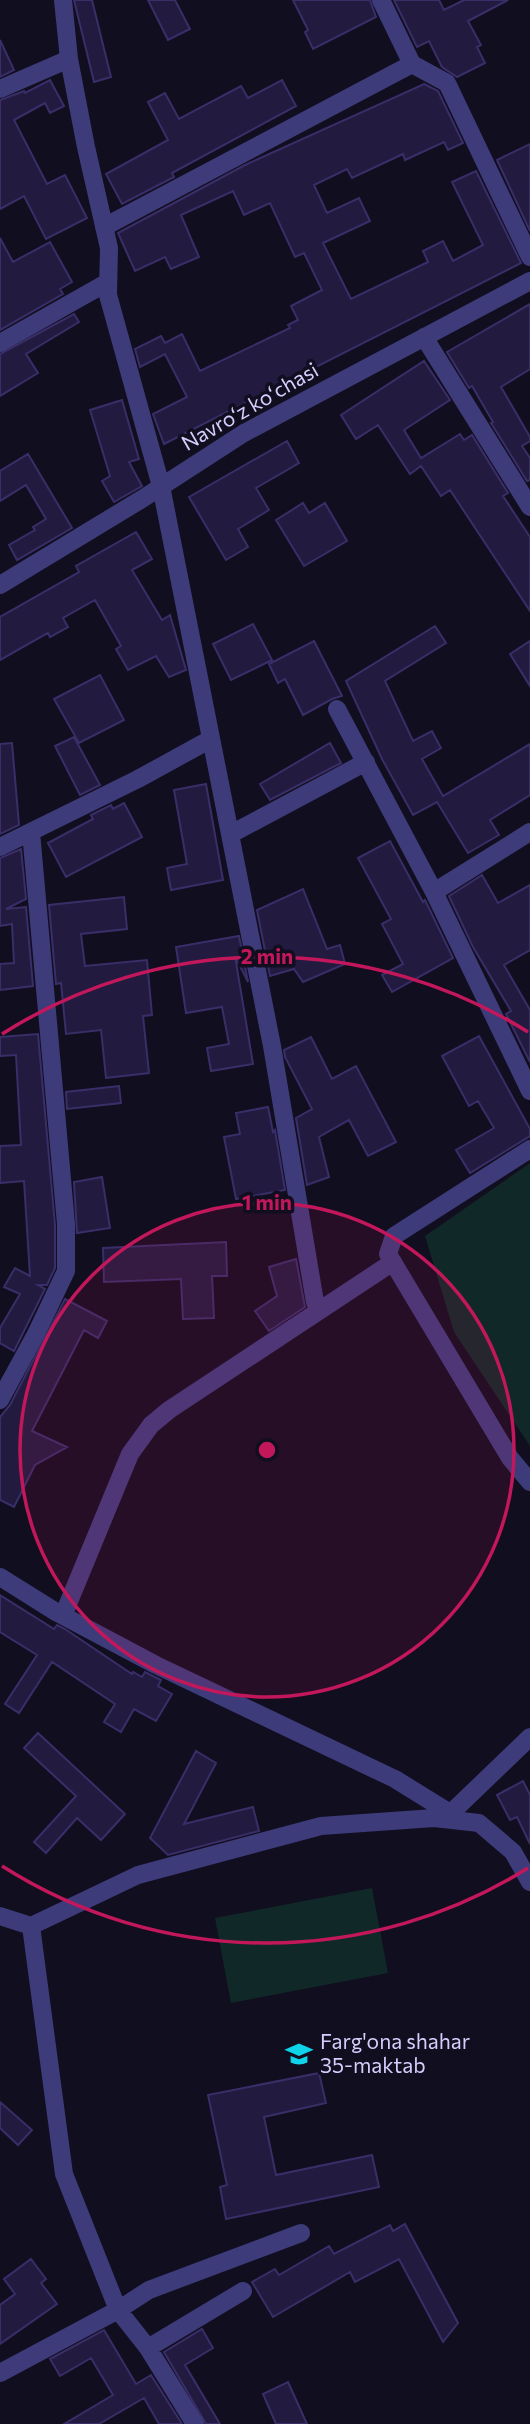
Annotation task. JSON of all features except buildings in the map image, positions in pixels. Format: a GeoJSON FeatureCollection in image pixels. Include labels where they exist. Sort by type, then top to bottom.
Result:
{"type":"FeatureCollection","features":[{"type":"Feature","properties":{"kind":"street"},"geometry":{"type":"LineString","coordinates":[[63,0],[69,59],[109,248],[108,295],[161,486],[272,1046],[315,1302]]}},
{"type":"Feature","properties":{"kind":"street"},"geometry":{"type":"LineString","coordinates":[[381,0],[412,64],[447,83],[530,257]]}},
{"type":"Feature","properties":{"kind":"street"},"geometry":{"type":"LineString","coordinates":[[0,89],[69,59]]}},
{"type":"Feature","properties":{"kind":"street"},"geometry":{"type":"LineString","coordinates":[[104,227],[412,64]]}},
{"type":"Feature","properties":{"kind":"street","name":"Navroʻz koʻchasi"},"geometry":{"type":"LineString","coordinates":[[0,585],[244,433],[530,281]]}},
{"type":"Feature","properties":{"kind":"street"},"geometry":{"type":"LineString","coordinates":[[0,343],[108,282]]}},
{"type":"Feature","properties":{"kind":"street"},"geometry":{"type":"LineString","coordinates":[[424,337],[530,507]]}},
{"type":"Feature","properties":{"kind":"street"},"geometry":{"type":"LineString","coordinates":[[337,709],[434,892],[530,1091]]}},
{"type":"Feature","properties":{"kind":"street"},"geometry":{"type":"LineString","coordinates":[[0,848],[211,739]]}},
{"type":"Feature","properties":{"kind":"street"},"geometry":{"type":"LineString","coordinates":[[230,834],[366,762]]}},
{"type":"Feature","properties":{"kind":"street"},"geometry":{"type":"LineString","coordinates":[[0,1400],[66,1271],[66,1224],[31,832]]}},
{"type":"Feature","properties":{"kind":"street"},"geometry":{"type":"LineString","coordinates":[[434,892],[530,832]]}},
{"type":"Feature","properties":{"kind":"street"},"geometry":{"type":"LineString","coordinates":[[530,1149],[394,1236],[388,1254],[510,1458],[530,1482]]}},
{"type":"Feature","properties":{"kind":"street"},"geometry":{"type":"LineString","coordinates":[[63,1616],[130,1454],[152,1425],[169,1410],[393,1262]]}},
{"type":"Feature","properties":{"kind":"street"},"geometry":{"type":"LineString","coordinates":[[0,1577],[63,1616],[168,1670],[395,1779],[458,1817],[479,1823],[525,1860],[530,1882]]}},
{"type":"Feature","properties":{"kind":"street"},"geometry":{"type":"LineString","coordinates":[[0,1916],[31,1926],[138,1875],[321,1826],[458,1817],[530,1737]]}},
{"type":"Feature","properties":{"kind":"street"},"geometry":{"type":"LineString","coordinates":[[31,1926],[64,2174],[118,2310],[148,2348],[195,2424]]}},
{"type":"Feature","properties":{"kind":"street"},"geometry":{"type":"LineString","coordinates":[[0,2373],[118,2310],[149,2290],[301,2233]]}},
{"type":"Feature","properties":{"kind":"street"},"geometry":{"type":"LineString","coordinates":[[148,2348],[243,2291]]}},
{"type":"Feature","properties":{"kind":"green space"},"geometry":{"type":"Polygon","coordinates":[[[530,1163],[530,1446],[454,1332],[425,1236],[530,1163]]]}},
{"type":"Feature","properties":{"kind":"green space"},"geometry":{"type":"Polygon","coordinates":[[[372,1888],[388,1973],[231,2003],[215,1918],[372,1888]]]}},
{"type":"Feature","properties":{"kind":"place","name":"Farg'ona shahar 35-maktab"},"geometry":{"type":"Point","coordinates":[299,2054]}}]}
